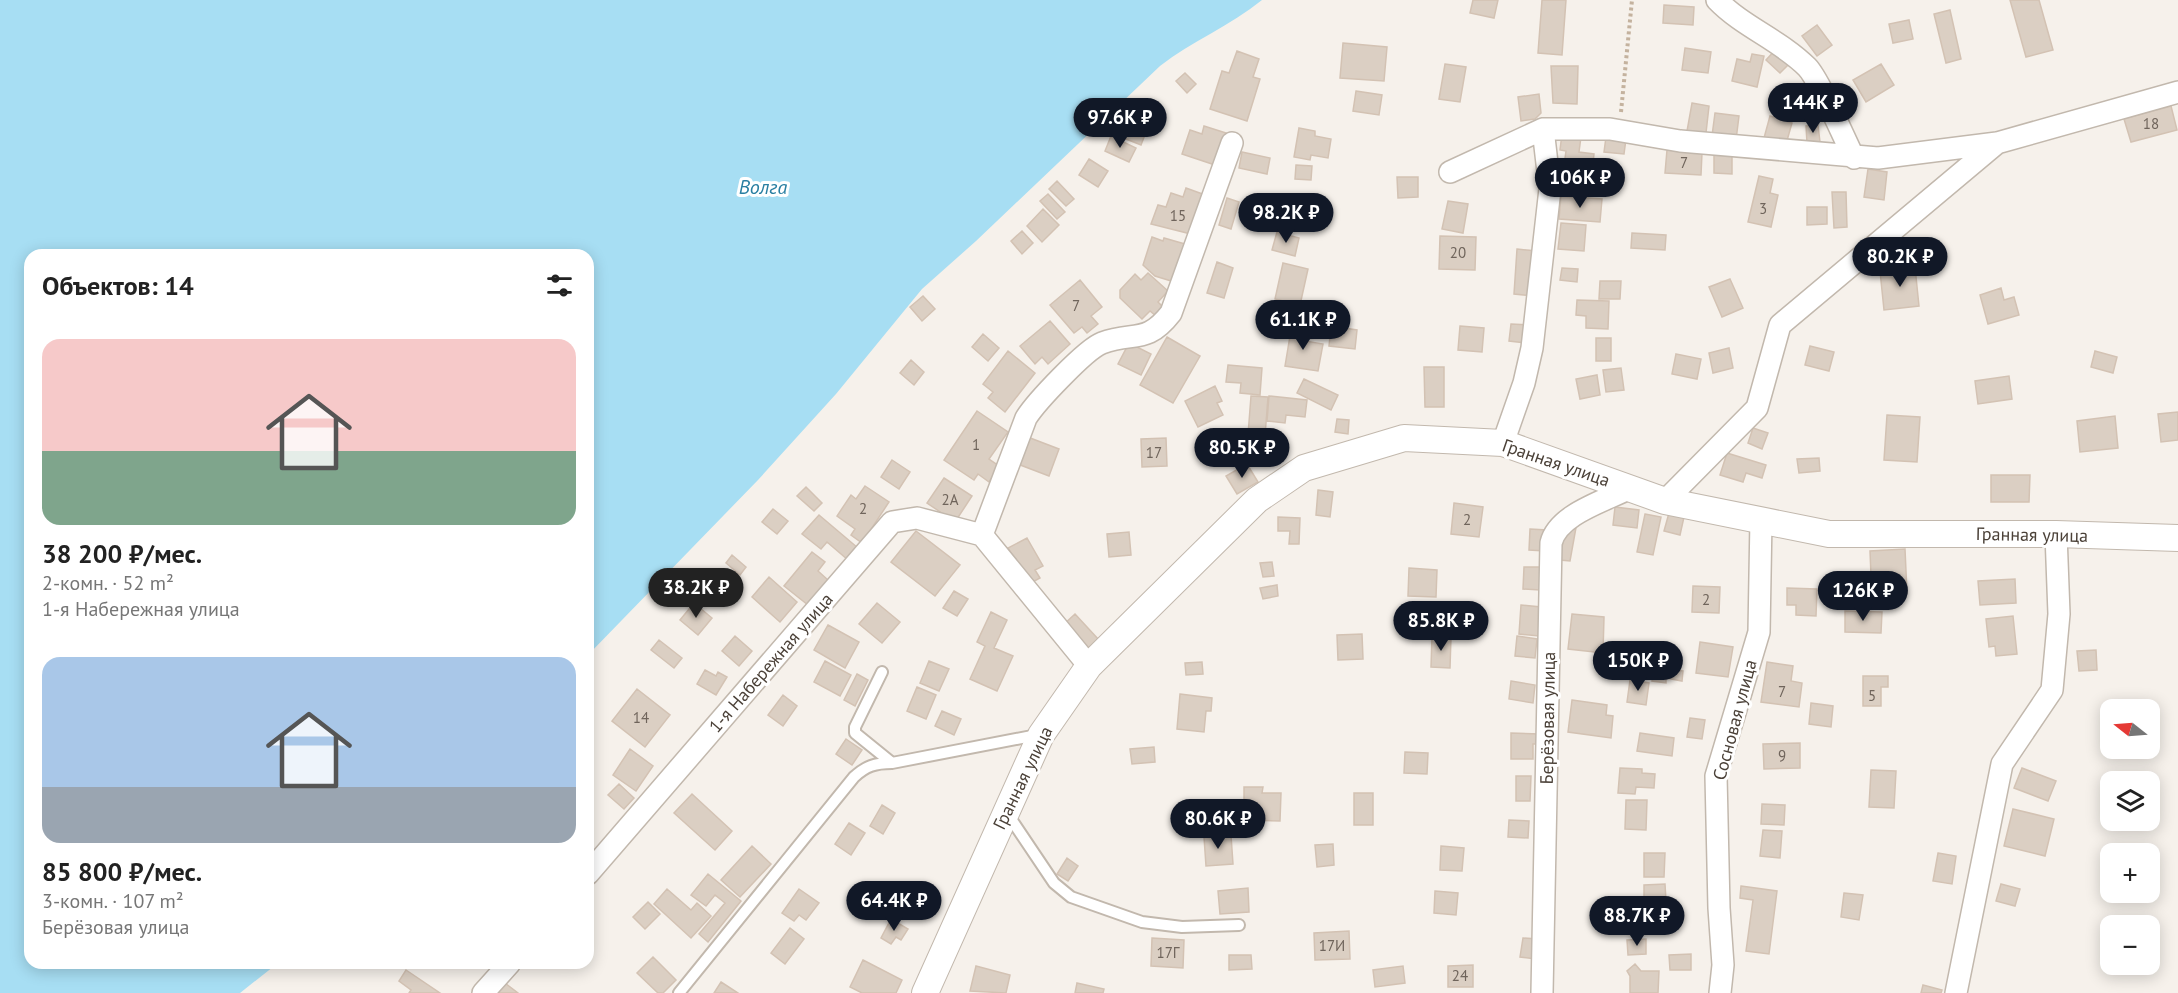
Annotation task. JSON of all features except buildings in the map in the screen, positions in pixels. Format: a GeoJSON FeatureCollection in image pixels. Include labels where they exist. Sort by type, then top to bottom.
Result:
{"type":"FeatureCollection","features":[{"type":"Feature","properties":{"kind":"street"},"geometry":{"type":"LineString","coordinates":[[1717,0],[1732,16],[1770,38],[1808,68],[1854,158]]}},
{"type":"Feature","properties":{"kind":"street"},"geometry":{"type":"LineString","coordinates":[[1450,172],[1543,129],[1619,131],[1680,141],[1854,158],[1878,158],[1997,143],[2178,92]]}},
{"type":"Feature","properties":{"kind":"street"},"geometry":{"type":"LineString","coordinates":[[1503,443],[1524,383],[1532,348],[1550,189],[1543,129]]}},
{"type":"Feature","properties":{"kind":"street"},"geometry":{"type":"LineString","coordinates":[[1089,666],[982,535],[1026,418],[1036,402],[1101,343],[1143,336],[1159,328],[1171,313],[1232,143]]}},
{"type":"Feature","properties":{"kind":"street"},"geometry":{"type":"LineString","coordinates":[[1665,501],[1757,408],[1780,325],[1997,143]]}},
{"type":"Feature","properties":{"kind":"street","name":"Гранная улица"},"geometry":{"type":"LineString","coordinates":[[926,993],[1041,735],[1089,666],[1257,500],[1304,468],[1404,438],[1503,443],[1665,501],[1829,534],[2056,534],[2178,538]]}},
{"type":"Feature","properties":{"kind":"street","name":"Берёзовая улица"},"geometry":{"type":"LineString","coordinates":[[1542,993],[1551,543],[1554,532],[1563,523],[1629,488]]}},
{"type":"Feature","properties":{"kind":"street","name":"1-я Набережная улица"},"geometry":{"type":"LineString","coordinates":[[594,867],[892,522],[917,518],[982,535]]}},
{"type":"Feature","properties":{"kind":"street","name":"Сосновая улица"},"geometry":{"type":"LineString","coordinates":[[1720,993],[1723,965],[1719,908],[1716,776],[1759,632],[1761,519]]}},
{"type":"Feature","properties":{"kind":"street"},"geometry":{"type":"LineString","coordinates":[[1956,993],[2002,764],[2052,690],[2059,614],[2056,534]]}},
{"type":"Feature","properties":{"kind":"street"},"geometry":{"type":"LineString","coordinates":[[483,993],[505,969]]}},
{"type":"Feature","properties":{"kind":"lane"},"geometry":{"type":"LineString","coordinates":[[882,672],[855,727],[855,733],[892,763]]}},
{"type":"Feature","properties":{"kind":"lane"},"geometry":{"type":"LineString","coordinates":[[678,993],[863,768],[876,763],[892,763],[1041,735]]}},
{"type":"Feature","properties":{"kind":"lane"},"geometry":{"type":"LineString","coordinates":[[1041,735],[1011,819],[1053,883],[1071,897],[1142,922],[1182,927],[1239,925]]}},
{"type":"Feature","properties":{"kind":"path"},"geometry":{"type":"LineString","coordinates":[[1619,131],[1632,0]]}},
{"type":"Feature","properties":{"kind":"water","name":"Волга"},"geometry":{"type":"Polygon","coordinates":[[[0,0],[1262,0],[1160,66],[976,241],[922,289],[836,394],[758,480],[594,649],[594,249],[24,249],[24,969],[270,969],[240,993],[0,993],[0,0]]]}}]}
